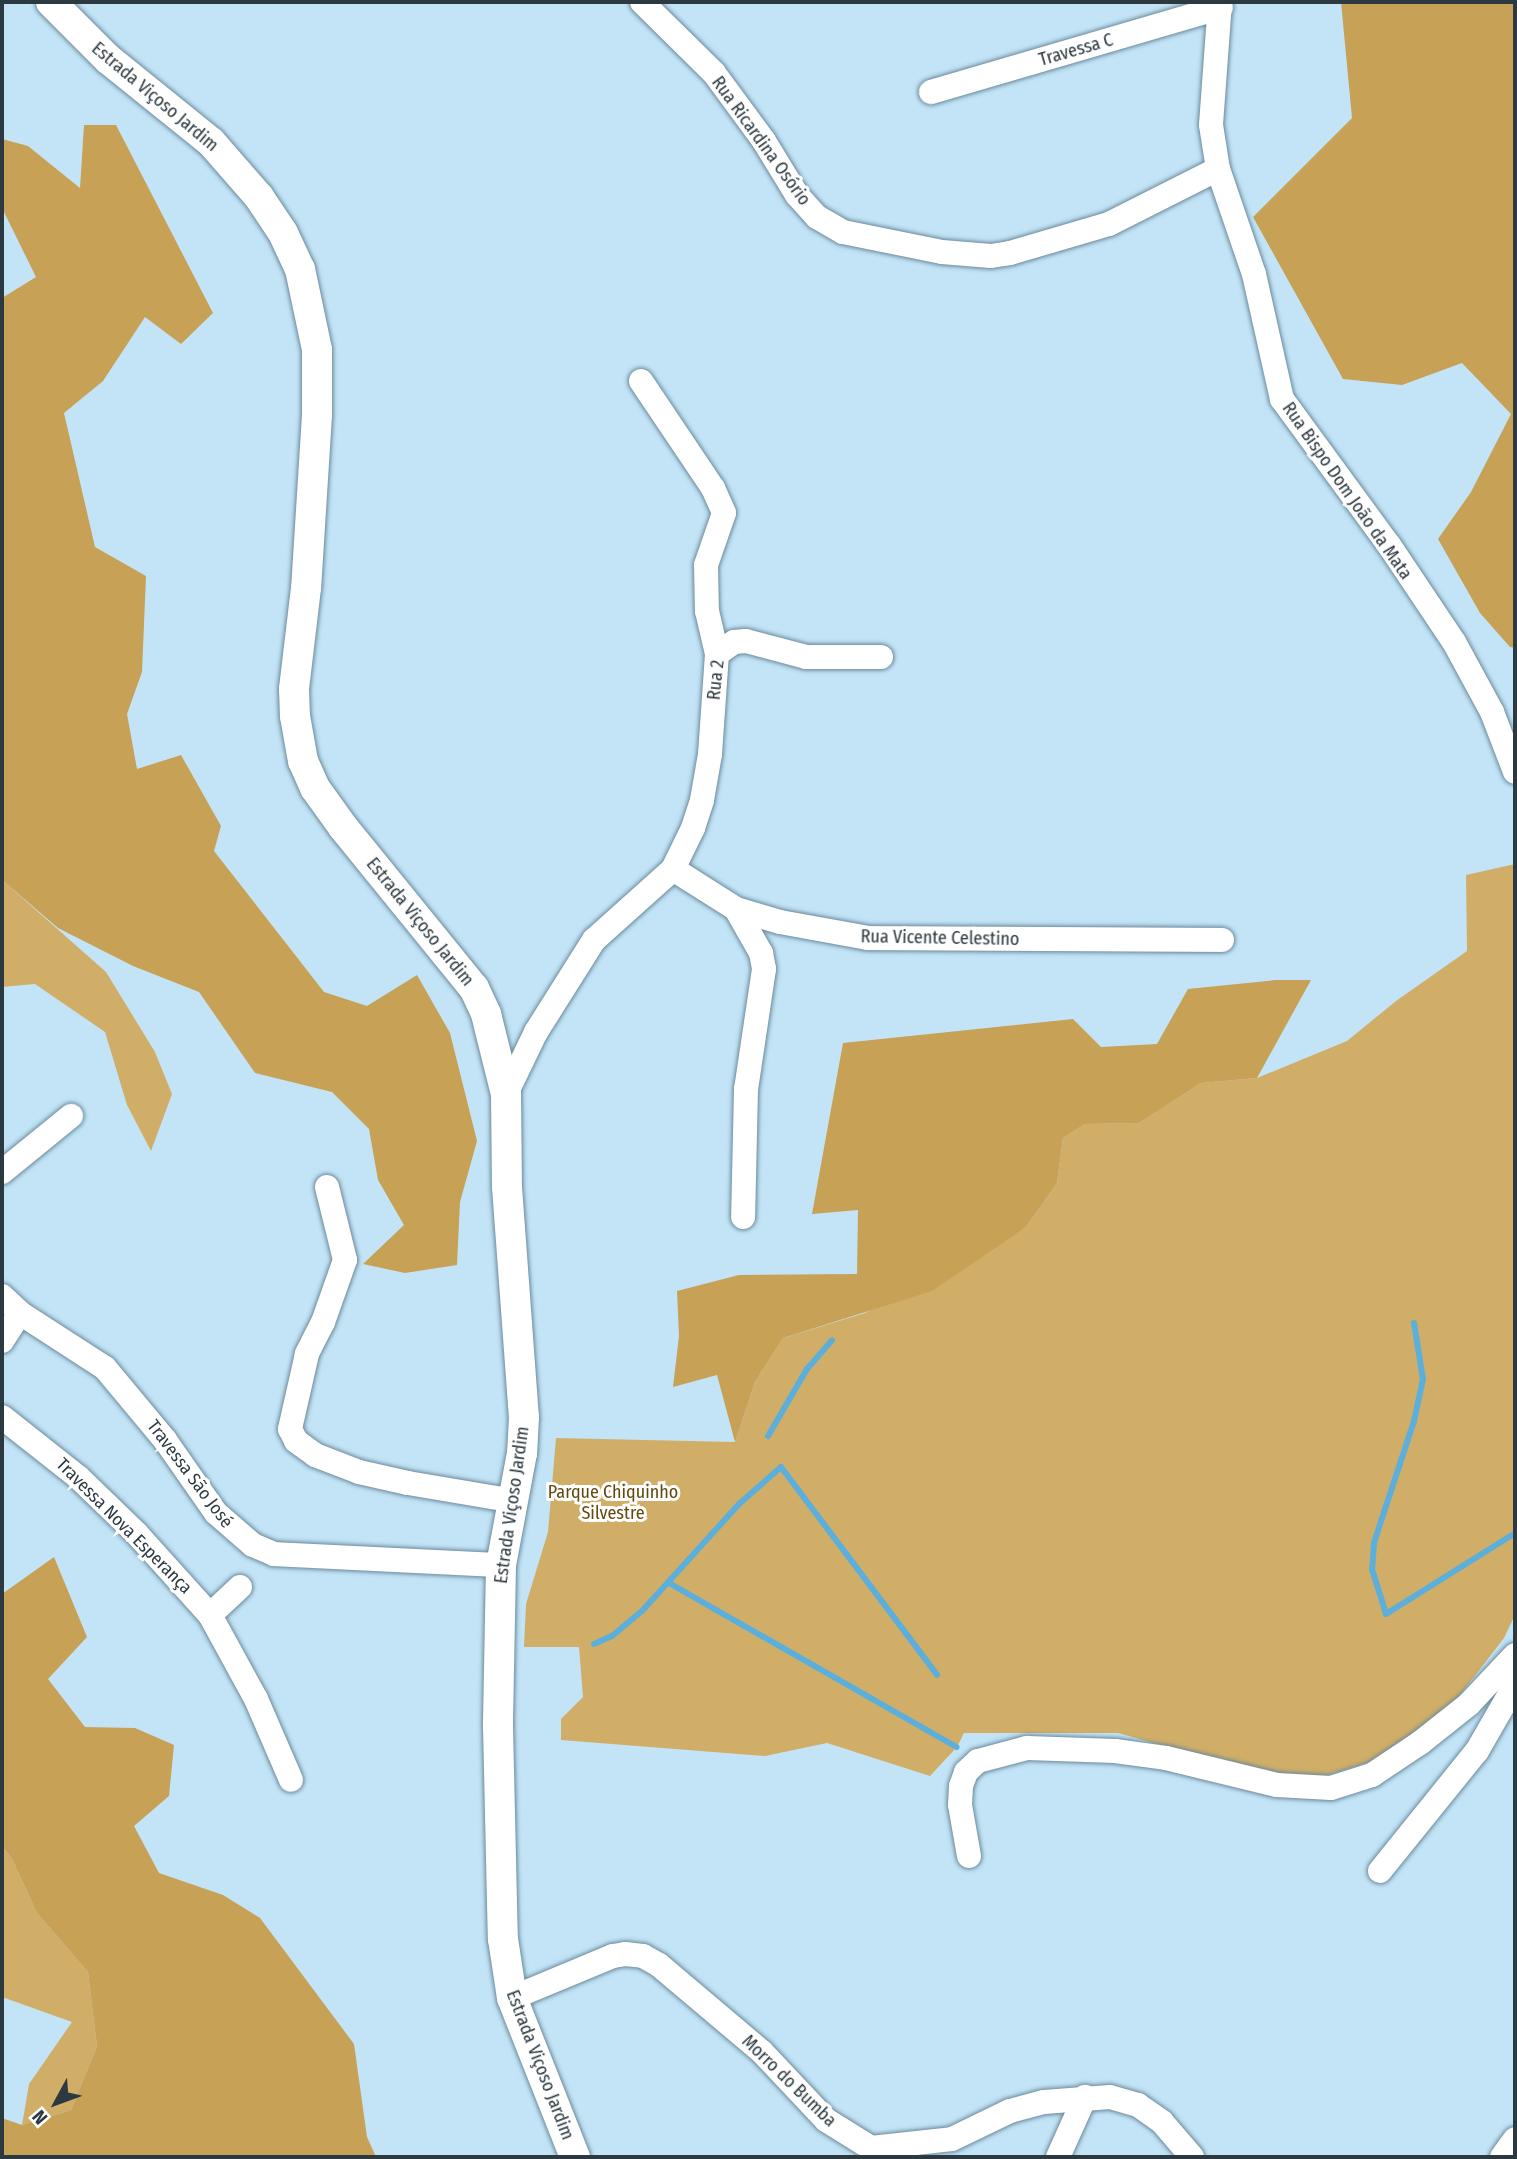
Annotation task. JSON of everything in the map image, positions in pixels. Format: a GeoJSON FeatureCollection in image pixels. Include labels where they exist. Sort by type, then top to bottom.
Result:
{"type":"FeatureCollection","features":[{"type":"Feature","properties":{"kind":"main road","name":"Estrada Viçoso Jardim"},"geometry":{"type":"LineString","coordinates":[[51,2],[108,59],[211,142],[259,197],[283,233],[300,268],[310,307],[317,363],[317,415],[306,588],[294,689],[295,716],[303,761],[315,788],[343,827],[474,988],[486,1014],[506,1094],[507,1187],[524,1417],[514,1501],[502,1565],[498,1726],[502,1939],[512,1998],[575,2157]]}},
{"type":"Feature","properties":{"kind":"street","name":"Rua Ricardina Osório"},"geometry":{"type":"LineString","coordinates":[[642,2],[722,84],[764,141],[797,195],[817,217],[843,232],[942,252],[991,256],[1010,253],[1109,224],[1218,169]]}},
{"type":"Feature","properties":{"kind":"street","name":"Rua Bispo Dom João da Mata"},"geometry":{"type":"LineString","coordinates":[[1220,5],[1211,125],[1218,169],[1254,274],[1282,398],[1515,724]]}},
{"type":"Feature","properties":{"kind":"street","name":"Travessa C"},"geometry":{"type":"LineString","coordinates":[[931,92],[1220,5]]}},
{"type":"Feature","properties":{"kind":"street"},"geometry":{"type":"LineString","coordinates":[[641,381],[713,488],[724,513],[706,565],[707,611],[717,654]]}},
{"type":"Feature","properties":{"kind":"street","name":"Rua 2"},"geometry":{"type":"LineString","coordinates":[[673,869],[702,800],[710,754],[717,654],[734,642],[746,641],[806,657],[881,657]]}},
{"type":"Feature","properties":{"kind":"street","name":"Rua Bispo Dom João da Mata"},"geometry":{"type":"LineString","coordinates":[[1454,642],[1492,712],[1515,772]]}},
{"type":"Feature","properties":{"kind":"street"},"geometry":{"type":"LineString","coordinates":[[506,1094],[536,1032],[594,940],[673,869]]}},
{"type":"Feature","properties":{"kind":"street","name":"Rua Vicente Celestino"},"geometry":{"type":"LineString","coordinates":[[673,869],[736,909],[780,922],[868,938],[1222,940]]}},
{"type":"Feature","properties":{"kind":"street"},"geometry":{"type":"LineString","coordinates":[[736,909],[761,953],[764,969],[746,1089],[743,1217]]}},
{"type":"Feature","properties":{"kind":"street"},"geometry":{"type":"LineString","coordinates":[[2,1172],[71,1116]]}},
{"type":"Feature","properties":{"kind":"street"},"geometry":{"type":"LineString","coordinates":[[327,1187],[345,1260],[323,1322],[307,1353],[290,1429],[296,1441],[323,1459],[359,1472],[514,1501]]}},
{"type":"Feature","properties":{"kind":"street","name":"Travessa São José"},"geometry":{"type":"LineString","coordinates":[[2,1296],[20,1313],[105,1368],[165,1440],[216,1513],[253,1545],[274,1554],[502,1565]]}},
{"type":"Feature","properties":{"kind":"street"},"geometry":{"type":"LineString","coordinates":[[2,1341],[20,1313]]}},
{"type":"Feature","properties":{"kind":"street","name":"Travessa Nova Esperança"},"geometry":{"type":"LineString","coordinates":[[2,1417],[78,1477],[137,1534],[210,1615],[256,1699],[291,1780]]}},
{"type":"Feature","properties":{"kind":"street"},"geometry":{"type":"LineString","coordinates":[[210,1615],[240,1587]]}},
{"type":"Feature","properties":{"kind":"street"},"geometry":{"type":"LineString","coordinates":[[969,1856],[960,1805],[961,1786],[966,1772],[978,1761],[1027,1748],[1115,1751],[1166,1758],[1277,1785],[1331,1788],[1372,1775],[1420,1743],[1514,1667]]}},
{"type":"Feature","properties":{"kind":"street"},"geometry":{"type":"LineString","coordinates":[[1380,1871],[1477,1751],[1514,1667]]}},
{"type":"Feature","properties":{"kind":"street","name":"Morro do Bumba"},"geometry":{"type":"LineString","coordinates":[[512,1998],[613,1956],[643,1956],[659,1965],[762,2052],[826,2120],[871,2148],[952,2139],[1010,2110],[1044,2102],[1110,2097],[1138,2105],[1162,2122],[1192,2157]]}},
{"type":"Feature","properties":{"kind":"street"},"geometry":{"type":"LineString","coordinates":[[1058,2157],[1085,2097]]}},
{"type":"Feature","properties":{"kind":"street"},"geometry":{"type":"LineString","coordinates":[[1502,2157],[1515,2138]]}},
{"type":"Feature","properties":{"kind":"green space","name":"Parque Chiquinho Silvestre"},"geometry":{"type":"Polygon","coordinates":[[[1515,864],[1515,1615],[1504,1638],[1446,1713],[1370,1762],[1299,1784],[1118,1733],[964,1733],[957,1747],[930,1776],[827,1743],[765,1756],[561,1740],[561,1719],[583,1697],[579,1647],[524,1647],[526,1604],[548,1532],[556,1438],[735,1442],[755,1382],[783,1338],[865,1313],[980,1255],[1026,1227],[1057,1183],[1063,1138],[1085,1124],[1139,1123],[1201,1083],[1257,1078],[1347,1041],[1396,1001],[1467,951],[1466,875],[1515,864]]]}},
{"type":"Feature","properties":{"kind":"green space"},"geometry":{"type":"Polygon","coordinates":[[[2,880],[106,972],[155,1052],[172,1094],[151,1151],[127,1105],[105,1032],[35,984],[2,987],[2,880]]]}},
{"type":"Feature","properties":{"kind":"green space"},"geometry":{"type":"Polygon","coordinates":[[[2,1846],[12,1859],[37,1913],[88,1972],[97,2046],[71,2110],[22,2125],[29,2084],[72,2022],[2,1997],[2,1846]]]}},
{"type":"Feature","properties":{"kind":"shaded area"},"geometry":{"type":"Polygon","coordinates":[[[1341,2],[1515,2],[1515,648],[1510,647],[1480,613],[1438,539],[1471,492],[1511,414],[1462,363],[1402,385],[1343,379],[1253,217],[1352,118],[1341,2]]]}},
{"type":"Feature","properties":{"kind":"shaded area"},"geometry":{"type":"Polygon","coordinates":[[[84,125],[116,125],[213,313],[181,344],[145,317],[103,381],[64,413],[95,547],[146,576],[142,672],[127,714],[137,769],[181,755],[221,826],[214,851],[324,992],[367,1006],[417,975],[450,1033],[477,1141],[460,1202],[457,1265],[405,1273],[363,1264],[404,1225],[378,1180],[369,1129],[332,1092],[255,1073],[199,992],[133,966],[58,928],[2,880],[2,298],[36,277],[2,208],[2,139],[28,146],[80,188],[84,125]]]}},
{"type":"Feature","properties":{"kind":"shaded area"},"geometry":{"type":"Polygon","coordinates":[[[1276,980],[1311,980],[1257,1078],[1201,1083],[1139,1123],[1085,1124],[1063,1138],[1057,1183],[1026,1227],[932,1291],[783,1338],[755,1382],[735,1442],[717,1375],[673,1387],[679,1336],[677,1291],[739,1275],[857,1274],[858,1210],[812,1214],[843,1043],[1073,1019],[1101,1047],[1157,1044],[1188,989],[1276,980]]]}},
{"type":"Feature","properties":{"kind":"shaded area"},"geometry":{"type":"Polygon","coordinates":[[[54,1557],[87,1637],[48,1679],[85,1727],[135,1728],[174,1745],[169,1796],[134,1826],[159,1873],[223,1895],[260,1918],[354,2044],[367,2137],[376,2157],[2,2157],[2,2118],[22,2125],[71,2110],[97,2046],[88,1972],[37,1913],[12,1859],[2,1846],[2,1594],[54,1557]]]}},
{"type":"Feature","properties":{"kind":"waterway"},"geometry":{"type":"LineString","coordinates":[[1414,1323],[1423,1379],[1414,1421],[1374,1543],[1372,1569],[1386,1614],[1515,1533]]}},
{"type":"Feature","properties":{"kind":"waterway"},"geometry":{"type":"LineString","coordinates":[[768,1436],[807,1369],[832,1340]]}},
{"type":"Feature","properties":{"kind":"waterway"},"geometry":{"type":"LineString","coordinates":[[594,1644],[612,1636],[642,1611],[739,1504],[781,1467],[937,1675]]}},
{"type":"Feature","properties":{"kind":"waterway"},"geometry":{"type":"LineString","coordinates":[[669,1583],[957,1747]]}}]}
